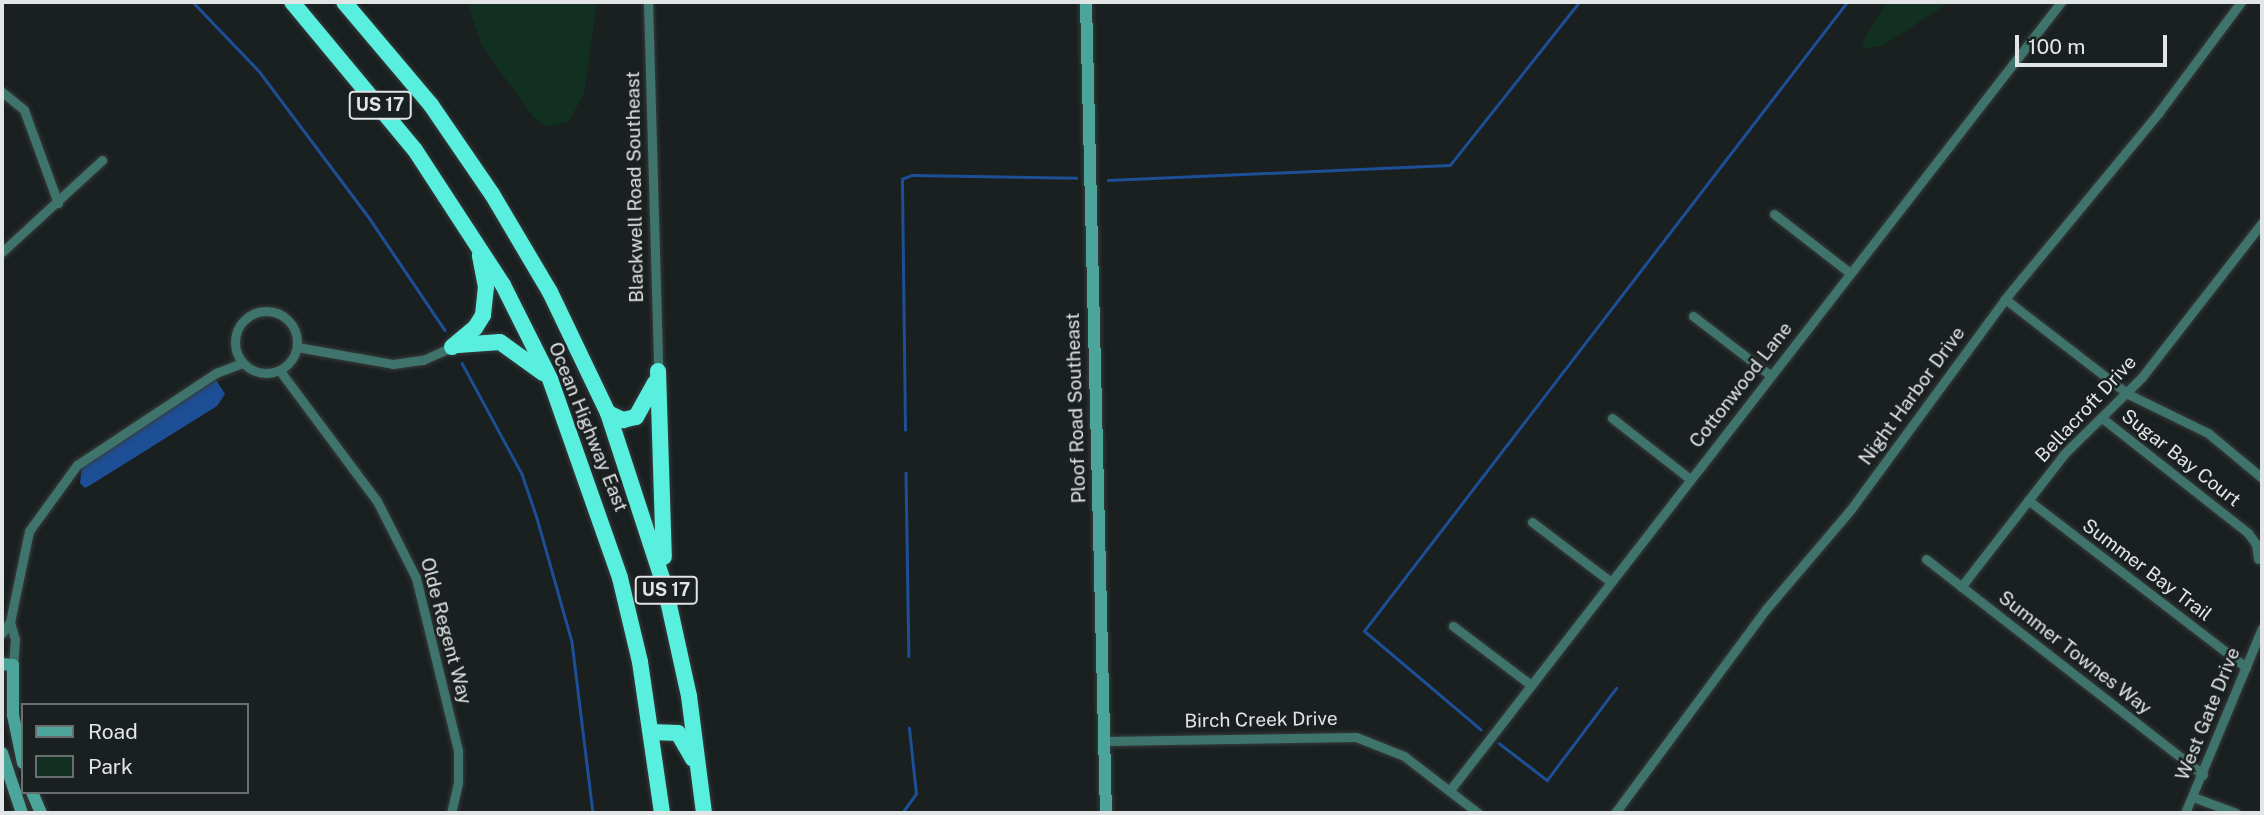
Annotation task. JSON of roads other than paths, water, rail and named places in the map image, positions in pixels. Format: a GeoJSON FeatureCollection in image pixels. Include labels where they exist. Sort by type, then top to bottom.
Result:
{"type":"FeatureCollection","features":[{"type":"Feature","properties":{"kind":"highway","name":"Ocean Highway East"},"geometry":{"type":"LineString","coordinates":[[292,2],[407,140],[474,237],[550,379],[620,578],[651,732],[662,813]]}},
{"type":"Feature","properties":{"kind":"highway","name":"Ocean Highway East"},"geometry":{"type":"LineString","coordinates":[[344,2],[431,105],[492,194],[550,292],[608,413],[665,587],[689,696],[704,813]]}},
{"type":"Feature","properties":{"kind":"highway"},"geometry":{"type":"LineString","coordinates":[[452,347],[475,328],[486,299],[474,237]]}},
{"type":"Feature","properties":{"kind":"highway"},"geometry":{"type":"LineString","coordinates":[[452,347],[468,341],[500,342],[550,379]]}},
{"type":"Feature","properties":{"kind":"highway"},"geometry":{"type":"LineString","coordinates":[[608,413],[623,420],[636,416],[650,400],[658,370]]}},
{"type":"Feature","properties":{"kind":"highway"},"geometry":{"type":"LineString","coordinates":[[658,370],[665,587]]}},
{"type":"Feature","properties":{"kind":"highway"},"geometry":{"type":"LineString","coordinates":[[651,732],[672,730],[682,736],[700,774]]}},
{"type":"Feature","properties":{"kind":"street","name":"Blackwell Road Southeast"},"geometry":{"type":"LineString","coordinates":[[648,2],[658,370]]}},
{"type":"Feature","properties":{"kind":"street","name":"Ploof Road Southeast"},"geometry":{"type":"LineString","coordinates":[[1086,2],[1106,813]]}},
{"type":"Feature","properties":{"kind":"street","name":"Cottonwood Lane"},"geometry":{"type":"LineString","coordinates":[[1450,790],[2061,2]]}},
{"type":"Feature","properties":{"kind":"street","name":"Night Harbor Drive"},"geometry":{"type":"LineString","coordinates":[[1615,813],[1766,609],[1865,491],[2005,299],[2159,112],[2241,2]]}},
{"type":"Feature","properties":{"kind":"street"},"geometry":{"type":"LineString","coordinates":[[2,92],[24,110],[58,203]]}},
{"type":"Feature","properties":{"kind":"street"},"geometry":{"type":"LineString","coordinates":[[2,252],[103,160]]}},
{"type":"Feature","properties":{"kind":"street"},"geometry":{"type":"LineString","coordinates":[[1774,214],[1850,273]]}},
{"type":"Feature","properties":{"kind":"street","name":"Bellacroft Drive"},"geometry":{"type":"LineString","coordinates":[[1961,587],[2069,448],[2128,394],[2262,225]]}},
{"type":"Feature","properties":{"kind":"street"},"geometry":{"type":"LineString","coordinates":[[2005,299],[2128,394],[2208,433],[2262,478]]}},
{"type":"Feature","properties":{"kind":"street"},"geometry":{"type":"LineString","coordinates":[[258,312],[286,317],[293,326],[298,347],[280,371],[261,374],[242,363],[235,339],[240,325],[258,312]]}},
{"type":"Feature","properties":{"kind":"street"},"geometry":{"type":"LineString","coordinates":[[1693,316],[1770,375]]}},
{"type":"Feature","properties":{"kind":"street"},"geometry":{"type":"LineString","coordinates":[[298,347],[393,364],[423,360],[452,347]]}},
{"type":"Feature","properties":{"kind":"street"},"geometry":{"type":"LineString","coordinates":[[2,633],[10,622],[29,531],[78,465],[216,373],[242,363]]}},
{"type":"Feature","properties":{"kind":"street","name":"Olde Regent Way"},"geometry":{"type":"LineString","coordinates":[[280,371],[377,501],[411,566],[454,729],[458,774],[451,813]]}},
{"type":"Feature","properties":{"kind":"street"},"geometry":{"type":"LineString","coordinates":[[1612,418],[1690,479]]}},
{"type":"Feature","properties":{"kind":"street","name":"Sugar Bay Court"},"geometry":{"type":"LineString","coordinates":[[2102,418],[2248,533],[2256,544],[2258,559]]}},
{"type":"Feature","properties":{"kind":"street","name":"Summer Bay Trail"},"geometry":{"type":"LineString","coordinates":[[2028,500],[2246,667]]}},
{"type":"Feature","properties":{"kind":"street"},"geometry":{"type":"LineString","coordinates":[[1532,522],[1611,582]]}},
{"type":"Feature","properties":{"kind":"street","name":"Summer Townes Way"},"geometry":{"type":"LineString","coordinates":[[1926,559],[2203,775]]}},
{"type":"Feature","properties":{"kind":"street"},"geometry":{"type":"LineString","coordinates":[[10,622],[15,639],[7,664],[21,753]]}},
{"type":"Feature","properties":{"kind":"street"},"geometry":{"type":"LineString","coordinates":[[1453,626],[1531,685]]}},
{"type":"Feature","properties":{"kind":"street","name":"West Gate Drive"},"geometry":{"type":"LineString","coordinates":[[2185,813],[2246,667],[2258,649],[2262,628]]}},
{"type":"Feature","properties":{"kind":"street","name":"Birch Creek Drive"},"geometry":{"type":"LineString","coordinates":[[1106,740],[1356,737],[1404,755],[1478,813]]}},
{"type":"Feature","properties":{"kind":"street"},"geometry":{"type":"LineString","coordinates":[[2,753],[22,813]]}},
{"type":"Feature","properties":{"kind":"street"},"geometry":{"type":"LineString","coordinates":[[33,794],[41,813]]}},
{"type":"Feature","properties":{"kind":"street"},"geometry":{"type":"LineString","coordinates":[[2193,797],[2236,813]]}},
{"type":"Feature","properties":{"kind":"water"},"geometry":{"type":"Polygon","coordinates":[[[216,380],[225,394],[217,406],[85,488],[80,483],[82,466],[216,380]]]}},
{"type":"Feature","properties":{"kind":"waterway"},"geometry":{"type":"LineString","coordinates":[[193,2],[259,71],[370,219],[445,330]]}},
{"type":"Feature","properties":{"kind":"waterway"},"geometry":{"type":"LineString","coordinates":[[1108,180],[1450,165],[1579,2]]}},
{"type":"Feature","properties":{"kind":"waterway"},"geometry":{"type":"LineString","coordinates":[[1481,730],[1364,631],[1847,2]]}},
{"type":"Feature","properties":{"kind":"waterway"},"geometry":{"type":"LineString","coordinates":[[905,430],[902,179],[912,175],[1076,178]]}},
{"type":"Feature","properties":{"kind":"waterway"},"geometry":{"type":"LineString","coordinates":[[462,363],[522,474],[537,518],[572,642],[593,813]]}},
{"type":"Feature","properties":{"kind":"waterway"},"geometry":{"type":"LineString","coordinates":[[906,473],[909,656]]}},
{"type":"Feature","properties":{"kind":"waterway"},"geometry":{"type":"LineString","coordinates":[[1499,743],[1547,780],[1616,688]]}},
{"type":"Feature","properties":{"kind":"waterway"},"geometry":{"type":"LineString","coordinates":[[902,813],[916,794],[909,728]]}}]}
